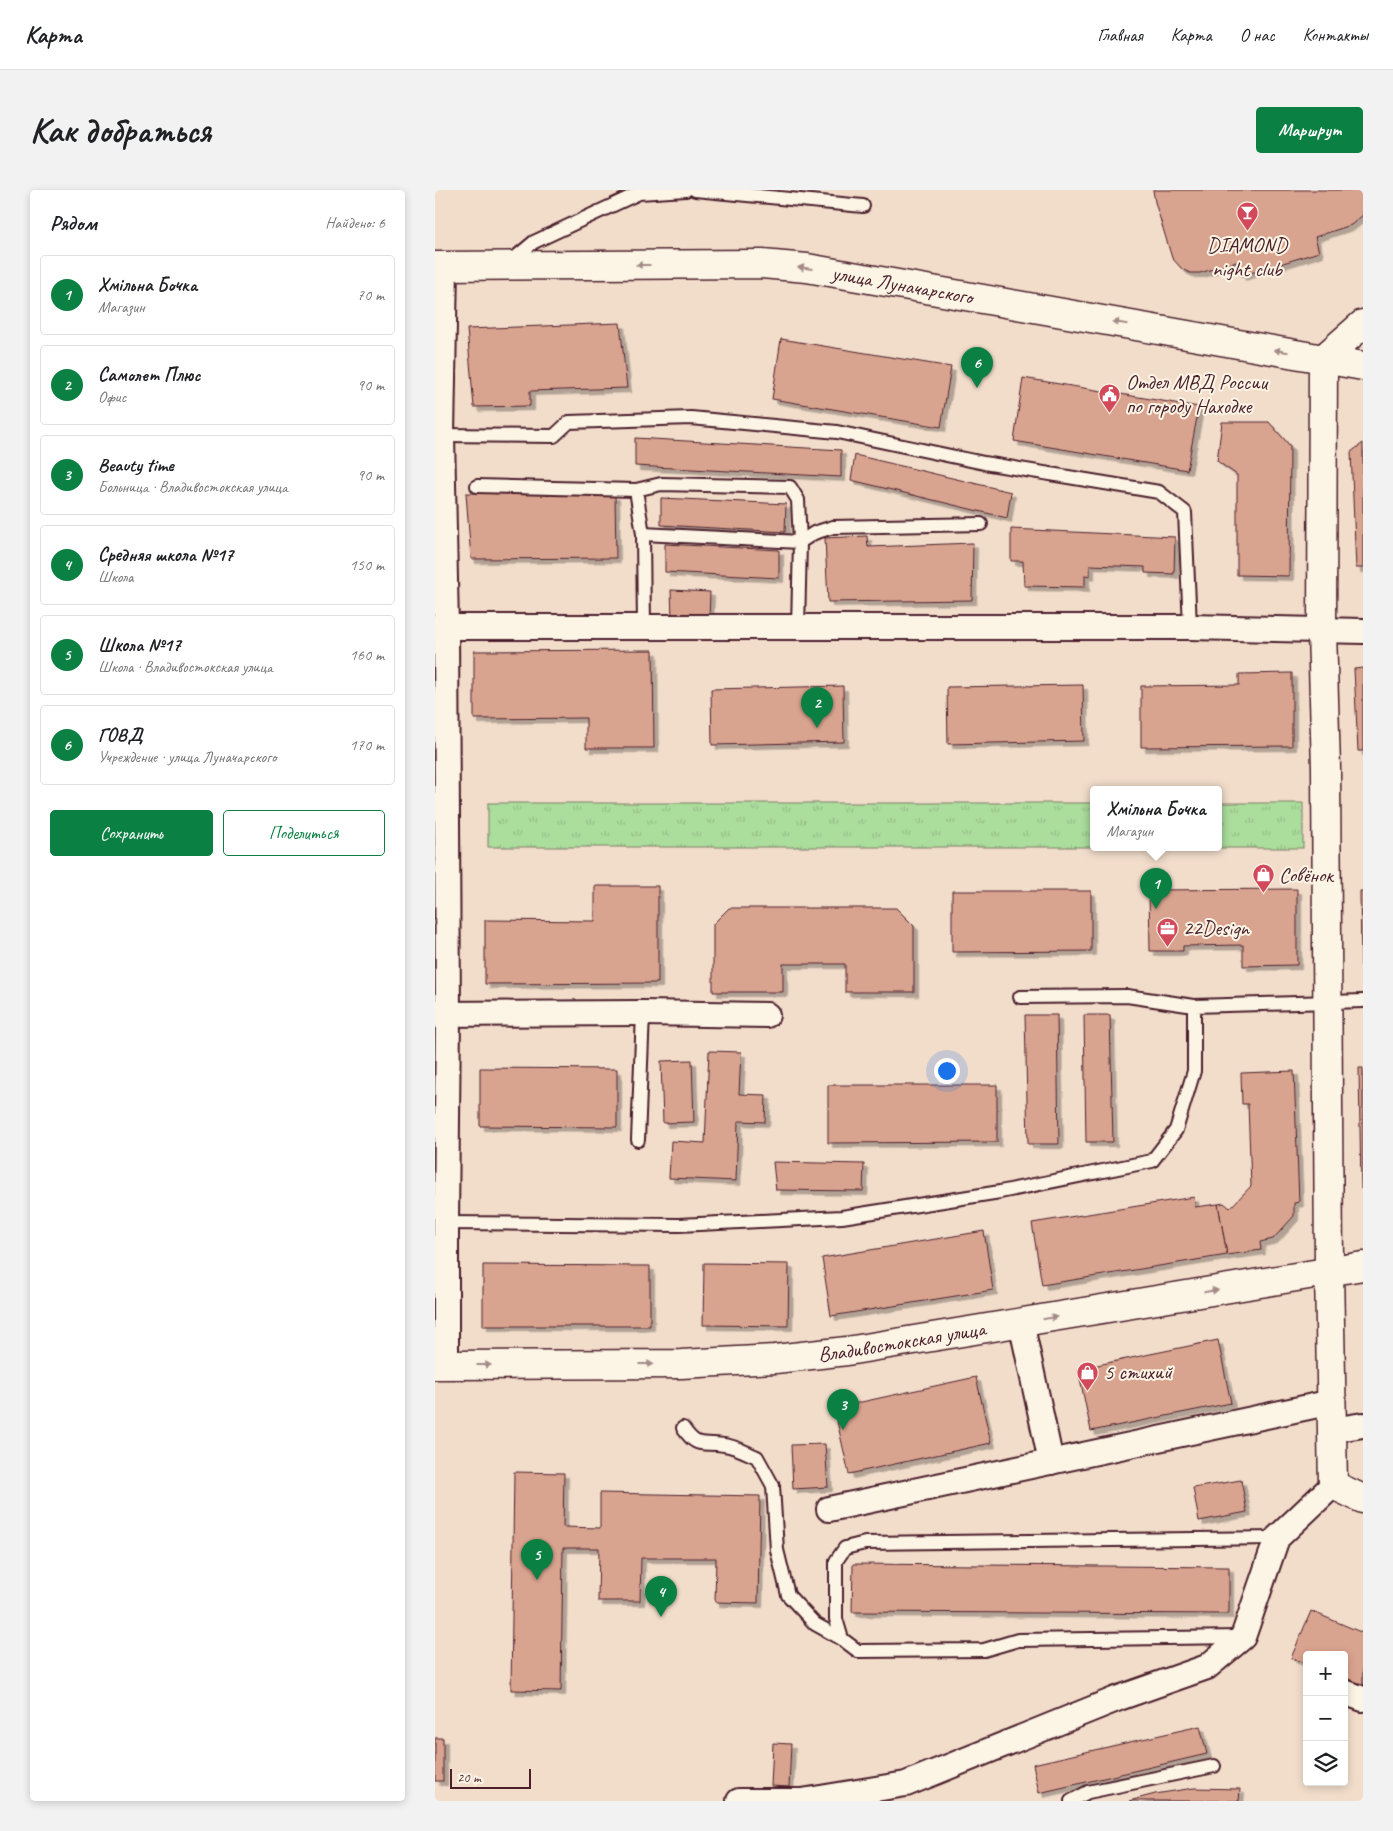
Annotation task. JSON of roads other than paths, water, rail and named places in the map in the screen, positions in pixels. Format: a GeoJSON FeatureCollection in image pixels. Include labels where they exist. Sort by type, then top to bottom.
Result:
{"type":"FeatureCollection","features":[{"type":"Feature","properties":{"kind":"main road","name":"улица Луначарского"},"geometry":{"type":"LineString","coordinates":[[440,266],[762,264],[807,268],[1363,366]]}},
{"type":"Feature","properties":{"kind":"main road"},"geometry":{"type":"LineString","coordinates":[[1363,324],[1323,359],[1322,631],[1326,768],[1329,1271],[1333,1485],[1363,1499]]}},
{"type":"Feature","properties":{"kind":"main road","name":"Владивостокская улица"},"geometry":{"type":"LineString","coordinates":[[441,1365],[681,1364],[775,1359],[847,1351],[1363,1266]]}},
{"type":"Feature","properties":{"kind":"street"},"geometry":{"type":"LineString","coordinates":[[440,266],[441,1365]]}},
{"type":"Feature","properties":{"kind":"street"},"geometry":{"type":"LineString","coordinates":[[440,627],[1190,627],[1363,631]]}},
{"type":"Feature","properties":{"kind":"street"},"geometry":{"type":"LineString","coordinates":[[442,1015],[767,1014]]}},
{"type":"Feature","properties":{"kind":"street"},"geometry":{"type":"LineString","coordinates":[[1021,1322],[1051,1462]]}},
{"type":"Feature","properties":{"kind":"street"},"geometry":{"type":"LineString","coordinates":[[829,1509],[1332,1402]]}},
{"type":"Feature","properties":{"kind":"street"},"geometry":{"type":"LineString","coordinates":[[1332,1430],[1363,1425]]}},
{"type":"Feature","properties":{"kind":"street"},"geometry":{"type":"LineString","coordinates":[[739,1801],[802,1801],[906,1784],[1119,1698],[1207,1667],[1243,1637],[1277,1538],[1333,1485]]}},
{"type":"Feature","properties":{"kind":"street"},"geometry":{"type":"LineString","coordinates":[[1348,1693],[1363,1699]]}},
{"type":"Feature","properties":{"kind":"lane"},"geometry":{"type":"LineString","coordinates":[[506,266],[534,242],[639,193],[686,190]]}},
{"type":"Feature","properties":{"kind":"lane"},"geometry":{"type":"LineString","coordinates":[[695,190],[863,206]]}},
{"type":"Feature","properties":{"kind":"lane"},"geometry":{"type":"LineString","coordinates":[[439,435],[553,436],[569,422],[691,418],[837,432],[985,463],[1159,492],[1185,512],[1190,627]]}},
{"type":"Feature","properties":{"kind":"lane"},"geometry":{"type":"LineString","coordinates":[[477,486],[635,490],[661,484],[790,487],[798,500],[800,542],[798,627]]}},
{"type":"Feature","properties":{"kind":"lane"},"geometry":{"type":"LineString","coordinates":[[635,490],[643,534],[644,627]]}},
{"type":"Feature","properties":{"kind":"lane"},"geometry":{"type":"LineString","coordinates":[[643,534],[800,542],[814,534],[833,528],[981,524]]}},
{"type":"Feature","properties":{"kind":"lane"},"geometry":{"type":"LineString","coordinates":[[1020,997],[1127,996],[1194,1006],[1363,1001]]}},
{"type":"Feature","properties":{"kind":"lane"},"geometry":{"type":"LineString","coordinates":[[440,1223],[679,1225],[842,1217],[1000,1192],[1152,1161],[1176,1130],[1194,1071],[1194,1006]]}},
{"type":"Feature","properties":{"kind":"lane"},"geometry":{"type":"LineString","coordinates":[[638,1140],[643,1013]]}},
{"type":"Feature","properties":{"kind":"lane"},"geometry":{"type":"LineString","coordinates":[[683,1428],[690,1438],[704,1445],[724,1444],[757,1457],[773,1486],[777,1550],[788,1595],[815,1624],[843,1639],[858,1651],[984,1650],[1018,1640],[1243,1637]]}},
{"type":"Feature","properties":{"kind":"lane"},"geometry":{"type":"LineString","coordinates":[[843,1639],[836,1619],[836,1561],[845,1548],[865,1543],[1277,1538]]}},
{"type":"Feature","properties":{"kind":"lane"},"geometry":{"type":"LineString","coordinates":[[1071,1801],[1088,1792],[1214,1766]]}},
{"type":"Feature","properties":{"kind":"place","name":"DIAMOND night club"},"geometry":{"type":"Point","coordinates":[1247,232]}},
{"type":"Feature","properties":{"kind":"place","name":"ГОВД"},"geometry":{"type":"Point","coordinates":[977,388]}},
{"type":"Feature","properties":{"kind":"place","name":"Отдел МВД России по городу Находке"},"geometry":{"type":"Point","coordinates":[1110,413]}},
{"type":"Feature","properties":{"kind":"place","name":"Самолет Плюс"},"geometry":{"type":"Point","coordinates":[817,728]}},
{"type":"Feature","properties":{"kind":"place","name":"Совёнок"},"geometry":{"type":"Point","coordinates":[1263,894]}},
{"type":"Feature","properties":{"kind":"place","name":"Хмільна Бочка"},"geometry":{"type":"Point","coordinates":[1156,909]}},
{"type":"Feature","properties":{"kind":"place","name":"22Design"},"geometry":{"type":"Point","coordinates":[1167,947]}},
{"type":"Feature","properties":{"kind":"place","name":"5 стихий"},"geometry":{"type":"Point","coordinates":[1088,1391]}},
{"type":"Feature","properties":{"kind":"place","name":"Beauty time"},"geometry":{"type":"Point","coordinates":[843,1430]}},
{"type":"Feature","properties":{"kind":"place","name":"Школа №17"},"geometry":{"type":"Point","coordinates":[537,1580]}},
{"type":"Feature","properties":{"kind":"place","name":"Средняя школа №17"},"geometry":{"type":"Point","coordinates":[661,1617]}}]}
